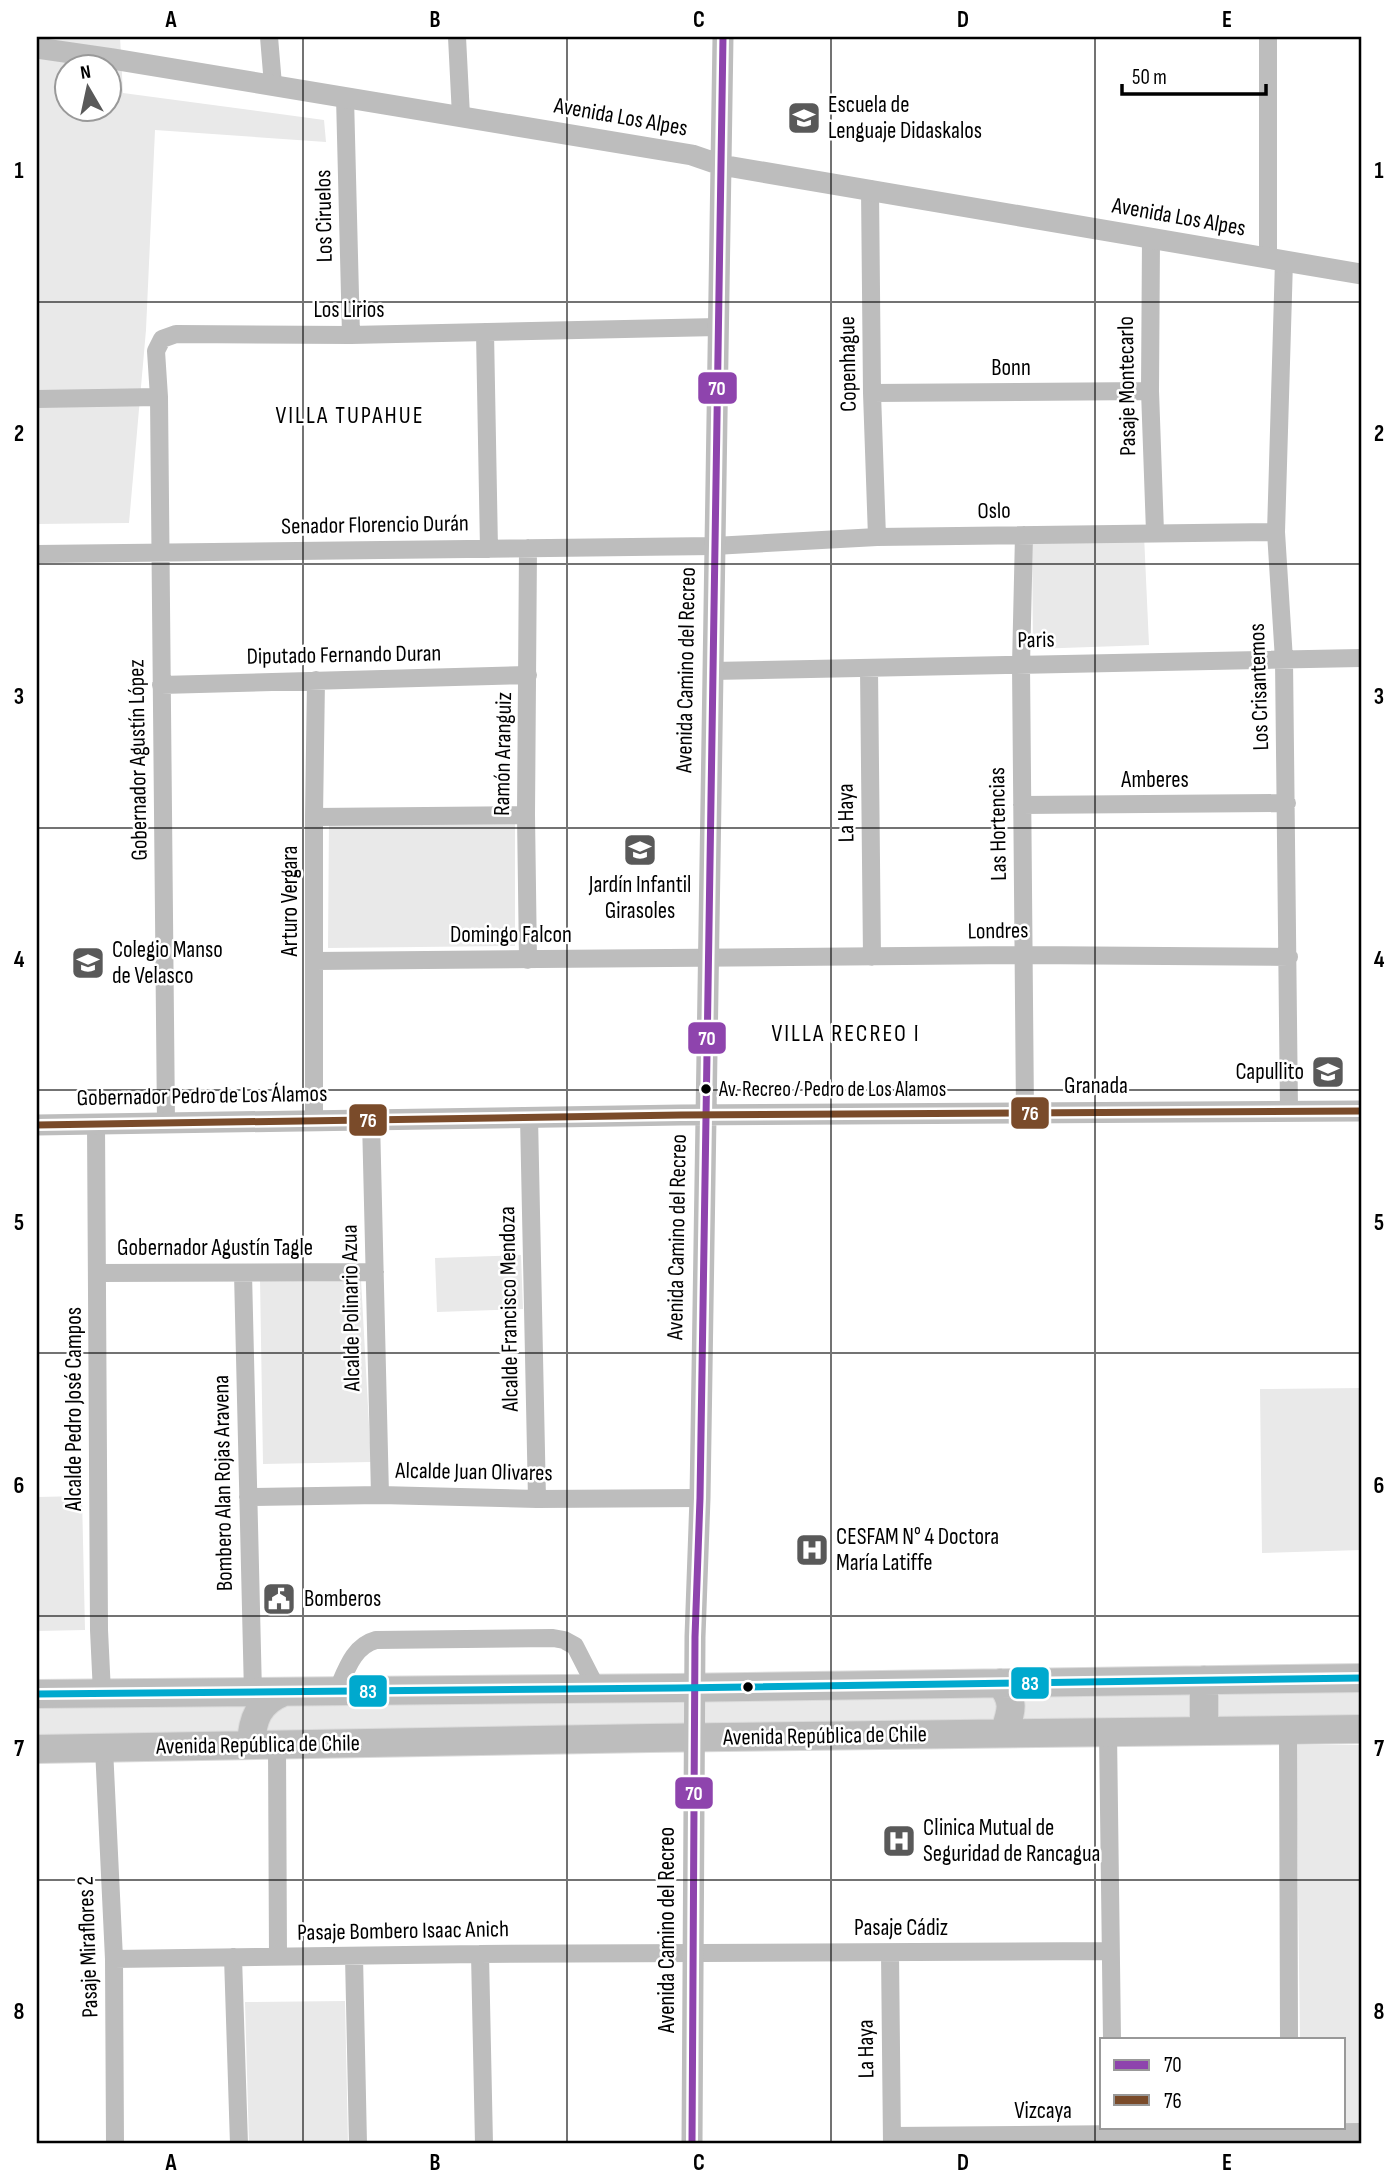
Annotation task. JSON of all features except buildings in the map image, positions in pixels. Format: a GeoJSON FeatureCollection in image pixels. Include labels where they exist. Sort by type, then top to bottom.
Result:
{"type":"FeatureCollection","features":[{"type":"Feature","properties":{"kind":"main road"},"geometry":{"type":"LineString","coordinates":[[37,1694],[1361,1678]]}},
{"type":"Feature","properties":{"kind":"main road"},"geometry":{"type":"LineString","coordinates":[[1204,1680],[1204,1731]]}},
{"type":"Feature","properties":{"kind":"main road"},"geometry":{"type":"LineString","coordinates":[[1000,1684],[1009,1694],[1012,1704],[1004,1733]]}},
{"type":"Feature","properties":{"kind":"main road"},"geometry":{"type":"LineString","coordinates":[[264,1745],[252,1726],[268,1700],[284,1692]]}},
{"type":"Feature","properties":{"kind":"main road","name":"Avenida República de Chile"},"geometry":{"type":"LineString","coordinates":[[37,1749],[1361,1729]]}},
{"type":"Feature","properties":{"kind":"street"},"geometry":{"type":"LineString","coordinates":[[269,37],[273,85]]}},
{"type":"Feature","properties":{"kind":"street"},"geometry":{"type":"LineString","coordinates":[[457,37],[461,116]]}},
{"type":"Feature","properties":{"kind":"street","name":"Avenida Camino del Recreo"},"geometry":{"type":"LineString","coordinates":[[692,2144],[694,1688],[700,1498],[723,37]]}},
{"type":"Feature","properties":{"kind":"street","name":"Los Crisantemos"},"geometry":{"type":"LineString","coordinates":[[1268,37],[1276,260],[1276,532],[1284,660],[1287,803],[1289,1111]]}},
{"type":"Feature","properties":{"kind":"street","name":"Avenida Los Alpes"},"geometry":{"type":"LineString","coordinates":[[37,48],[692,155],[721,165],[1361,274]]}},
{"type":"Feature","properties":{"kind":"street","name":"Los Ciruelos"},"geometry":{"type":"LineString","coordinates":[[345,97],[351,335]]}},
{"type":"Feature","properties":{"kind":"street","name":"Copenhague"},"geometry":{"type":"LineString","coordinates":[[870,189],[872,393],[877,537]]}},
{"type":"Feature","properties":{"kind":"street","name":"Pasaje Montecarlo"},"geometry":{"type":"LineString","coordinates":[[1151,239],[1150,391],[1155,533]]}},
{"type":"Feature","properties":{"kind":"street","name":"Los Lirios"},"geometry":{"type":"LineString","coordinates":[[159,397],[156,351],[162,339],[176,334],[351,335],[718,327]]}},
{"type":"Feature","properties":{"kind":"street"},"geometry":{"type":"LineString","coordinates":[[485,332],[489,548]]}},
{"type":"Feature","properties":{"kind":"street","name":"Bonn"},"geometry":{"type":"LineString","coordinates":[[872,393],[1150,391]]}},
{"type":"Feature","properties":{"kind":"street"},"geometry":{"type":"LineString","coordinates":[[37,399],[159,397]]}},
{"type":"Feature","properties":{"kind":"street","name":"Gobernador Agustín López"},"geometry":{"type":"LineString","coordinates":[[159,397],[166,1123]]}},
{"type":"Feature","properties":{"kind":"street","name":"Oslo"},"geometry":{"type":"LineString","coordinates":[[714,546],[877,537],[1276,532]]}},
{"type":"Feature","properties":{"kind":"street","name":"Las Hortencias"},"geometry":{"type":"LineString","coordinates":[[1024,535],[1021,665],[1025,1113]]}},
{"type":"Feature","properties":{"kind":"street","name":"Senador Florencio Durán"},"geometry":{"type":"LineString","coordinates":[[37,554],[714,546]]}},
{"type":"Feature","properties":{"kind":"street","name":"Ramón Aranguiz"},"geometry":{"type":"LineString","coordinates":[[528,548],[528,960]]}},
{"type":"Feature","properties":{"kind":"street","name":"Paris"},"geometry":{"type":"LineString","coordinates":[[712,671],[1361,658]]}},
{"type":"Feature","properties":{"kind":"street","name":"La Haya"},"geometry":{"type":"LineString","coordinates":[[869,668],[872,957]]}},
{"type":"Feature","properties":{"kind":"street","name":"Diputado Fernando Duran"},"geometry":{"type":"LineString","coordinates":[[161,685],[528,675]]}},
{"type":"Feature","properties":{"kind":"street","name":"Arturo Vergara"},"geometry":{"type":"LineString","coordinates":[[314,1121],[316,680]]}},
{"type":"Feature","properties":{"kind":"street","name":"Amberes"},"geometry":{"type":"LineString","coordinates":[[1022,805],[1287,803]]}},
{"type":"Feature","properties":{"kind":"street"},"geometry":{"type":"LineString","coordinates":[[314,817],[526,814]]}},
{"type":"Feature","properties":{"kind":"street","name":"Londres"},"geometry":{"type":"LineString","coordinates":[[707,959],[1024,955],[1289,957]]}},
{"type":"Feature","properties":{"kind":"street","name":"Domingo Falcon"},"geometry":{"type":"LineString","coordinates":[[315,961],[707,959]]}},
{"type":"Feature","properties":{"kind":"street","name":"Granada"},"geometry":{"type":"LineString","coordinates":[[704,1115],[1361,1111]]}},
{"type":"Feature","properties":{"kind":"street","name":"Gobernador Pedro de Los Álamos"},"geometry":{"type":"LineString","coordinates":[[37,1125],[704,1115]]}},
{"type":"Feature","properties":{"kind":"street","name":"Alcalde Francisco Mendoza"},"geometry":{"type":"LineString","coordinates":[[529,1117],[537,1499]]}},
{"type":"Feature","properties":{"kind":"street","name":"Alcalde Polinario Azua"},"geometry":{"type":"LineString","coordinates":[[371,1120],[380,1495]]}},
{"type":"Feature","properties":{"kind":"street","name":"Alcalde Pedro José Campos"},"geometry":{"type":"LineString","coordinates":[[96,1124],[99,1630],[102,1693]]}},
{"type":"Feature","properties":{"kind":"street","name":"Gobernador Agustín Tagle"},"geometry":{"type":"LineString","coordinates":[[97,1273],[375,1272]]}},
{"type":"Feature","properties":{"kind":"street","name":"Bombero Alan Rojas Aravena"},"geometry":{"type":"LineString","coordinates":[[243,1273],[253,1693]]}},
{"type":"Feature","properties":{"kind":"street","name":"Alcalde Juan Olivares"},"geometry":{"type":"LineString","coordinates":[[248,1497],[380,1495],[537,1499],[700,1498]]}},
{"type":"Feature","properties":{"kind":"street"},"geometry":{"type":"LineString","coordinates":[[337,1691],[358,1650],[366,1643],[376,1640],[553,1638],[575,1646],[597,1689]]}},
{"type":"Feature","properties":{"kind":"street"},"geometry":{"type":"LineString","coordinates":[[1288,1730],[1289,2038]]}},
{"type":"Feature","properties":{"kind":"street"},"geometry":{"type":"LineString","coordinates":[[1108,1732],[1112,2038]]}},
{"type":"Feature","properties":{"kind":"street"},"geometry":{"type":"LineString","coordinates":[[264,1745],[278,1957]]}},
{"type":"Feature","properties":{"kind":"street","name":"Pasaje Miraflores 2"},"geometry":{"type":"LineString","coordinates":[[104,1748],[114,1959],[115,2144]]}},
{"type":"Feature","properties":{"kind":"street","name":"Pasaje Cádiz"},"geometry":{"type":"LineString","coordinates":[[693,1953],[1110,1951]]}},
{"type":"Feature","properties":{"kind":"street","name":"Pasaje Bombero Isaac Anich"},"geometry":{"type":"LineString","coordinates":[[114,1959],[693,1953]]}},
{"type":"Feature","properties":{"kind":"street","name":"La Haya"},"geometry":{"type":"LineString","coordinates":[[890,1953],[892,2140]]}},
{"type":"Feature","properties":{"kind":"street"},"geometry":{"type":"LineString","coordinates":[[480,1954],[484,2144]]}},
{"type":"Feature","properties":{"kind":"street"},"geometry":{"type":"LineString","coordinates":[[354,1956],[358,2144]]}},
{"type":"Feature","properties":{"kind":"street"},"geometry":{"type":"LineString","coordinates":[[233,1957],[239,2144]]}},
{"type":"Feature","properties":{"kind":"street","name":"Vizcaya"},"geometry":{"type":"LineString","coordinates":[[892,2140],[1361,2132]]}},
{"type":"Feature","properties":{"kind":"shaded area"},"geometry":{"type":"Polygon","coordinates":[[[37,37],[120,37],[121,52],[52,52],[52,122],[122,122],[122,74],[123,93],[324,120],[326,142],[155,130],[146,330],[129,523],[37,524],[37,37]]]}},
{"type":"Feature","properties":{"kind":"shaded area"},"geometry":{"type":"Polygon","coordinates":[[[1144,535],[1149,645],[1033,649],[1032,538],[1144,535]]]}},
{"type":"Feature","properties":{"kind":"shaded area"},"geometry":{"type":"Polygon","coordinates":[[[515,817],[515,946],[328,948],[329,819],[515,817]]]}},
{"type":"Feature","properties":{"kind":"shaded area"},"geometry":{"type":"Polygon","coordinates":[[[521,1255],[523,1309],[437,1312],[435,1258],[521,1255]]]}},
{"type":"Feature","properties":{"kind":"shaded area"},"geometry":{"type":"Polygon","coordinates":[[[260,1278],[361,1279],[371,1462],[263,1464],[260,1278]]]}},
{"type":"Feature","properties":{"kind":"shaded area"},"geometry":{"type":"Polygon","coordinates":[[[1361,1388],[1361,1550],[1262,1553],[1260,1389],[1361,1388]]]}},
{"type":"Feature","properties":{"kind":"shaded area"},"geometry":{"type":"Polygon","coordinates":[[[82,1496],[85,1630],[37,1631],[37,1497],[82,1496]]]}},
{"type":"Feature","properties":{"kind":"shaded area"},"geometry":{"type":"Polygon","coordinates":[[[1361,1692],[1361,1720],[37,1740],[37,1708],[1361,1692]]]}},
{"type":"Feature","properties":{"kind":"shaded area"},"geometry":{"type":"Polygon","coordinates":[[[1296,1745],[1361,1745],[1361,2144],[1301,2144],[1301,2128],[1346,2128],[1346,2038],[1300,2038],[1296,1745]]]}},
{"type":"Feature","properties":{"kind":"shaded area"},"geometry":{"type":"Polygon","coordinates":[[[345,2001],[348,2144],[249,2144],[245,2002],[345,2001]]]}},
{"type":"Feature","properties":{"kind":"transit line","name":"70"},"geometry":{"type":"LineString","coordinates":[[692,2144],[695,1637],[700,1498],[723,37]]}},
{"type":"Feature","properties":{"kind":"transit line","name":"76"},"geometry":{"type":"LineString","coordinates":[[37,1125],[681,1115],[1361,1111]]}},
{"type":"Feature","properties":{"kind":"transit line","name":"83"},"geometry":{"type":"LineString","coordinates":[[37,1694],[1361,1678]]}},
{"type":"Feature","properties":{"kind":"place","name":"Escuela de Lenguaje Didaskalos"},"geometry":{"type":"Point","coordinates":[804,118]}},
{"type":"Feature","properties":{"kind":"place","name":"Jardín Infantil Girasoles"},"geometry":{"type":"Point","coordinates":[640,850]}},
{"type":"Feature","properties":{"kind":"place","name":"Colegio Manso de Velasco"},"geometry":{"type":"Point","coordinates":[88,963]}},
{"type":"Feature","properties":{"kind":"place","name":"Capullito"},"geometry":{"type":"Point","coordinates":[1328,1072]}},
{"type":"Feature","properties":{"kind":"place","name":"Av. Recreo / Pedro de Los Alamos"},"geometry":{"type":"Point","coordinates":[706,1089]}},
{"type":"Feature","properties":{"kind":"place","name":"CESFAM N° 4 Doctora María Latiffe"},"geometry":{"type":"Point","coordinates":[812,1550]}},
{"type":"Feature","properties":{"kind":"place","name":"Bomberos"},"geometry":{"type":"Point","coordinates":[279,1599]}},
{"type":"Feature","properties":{"kind":"place","name":"Clinica Mutual de Seguridad de Rancagua"},"geometry":{"type":"Point","coordinates":[899,1841]}},
{"type":"Feature","properties":{"kind":"district","name":"VILLA TUPAHUE"},"geometry":{"type":"Point","coordinates":[350,415]}},
{"type":"Feature","properties":{"kind":"district","name":"VILLA RECREO I"},"geometry":{"type":"Point","coordinates":[846,1033]}}]}
